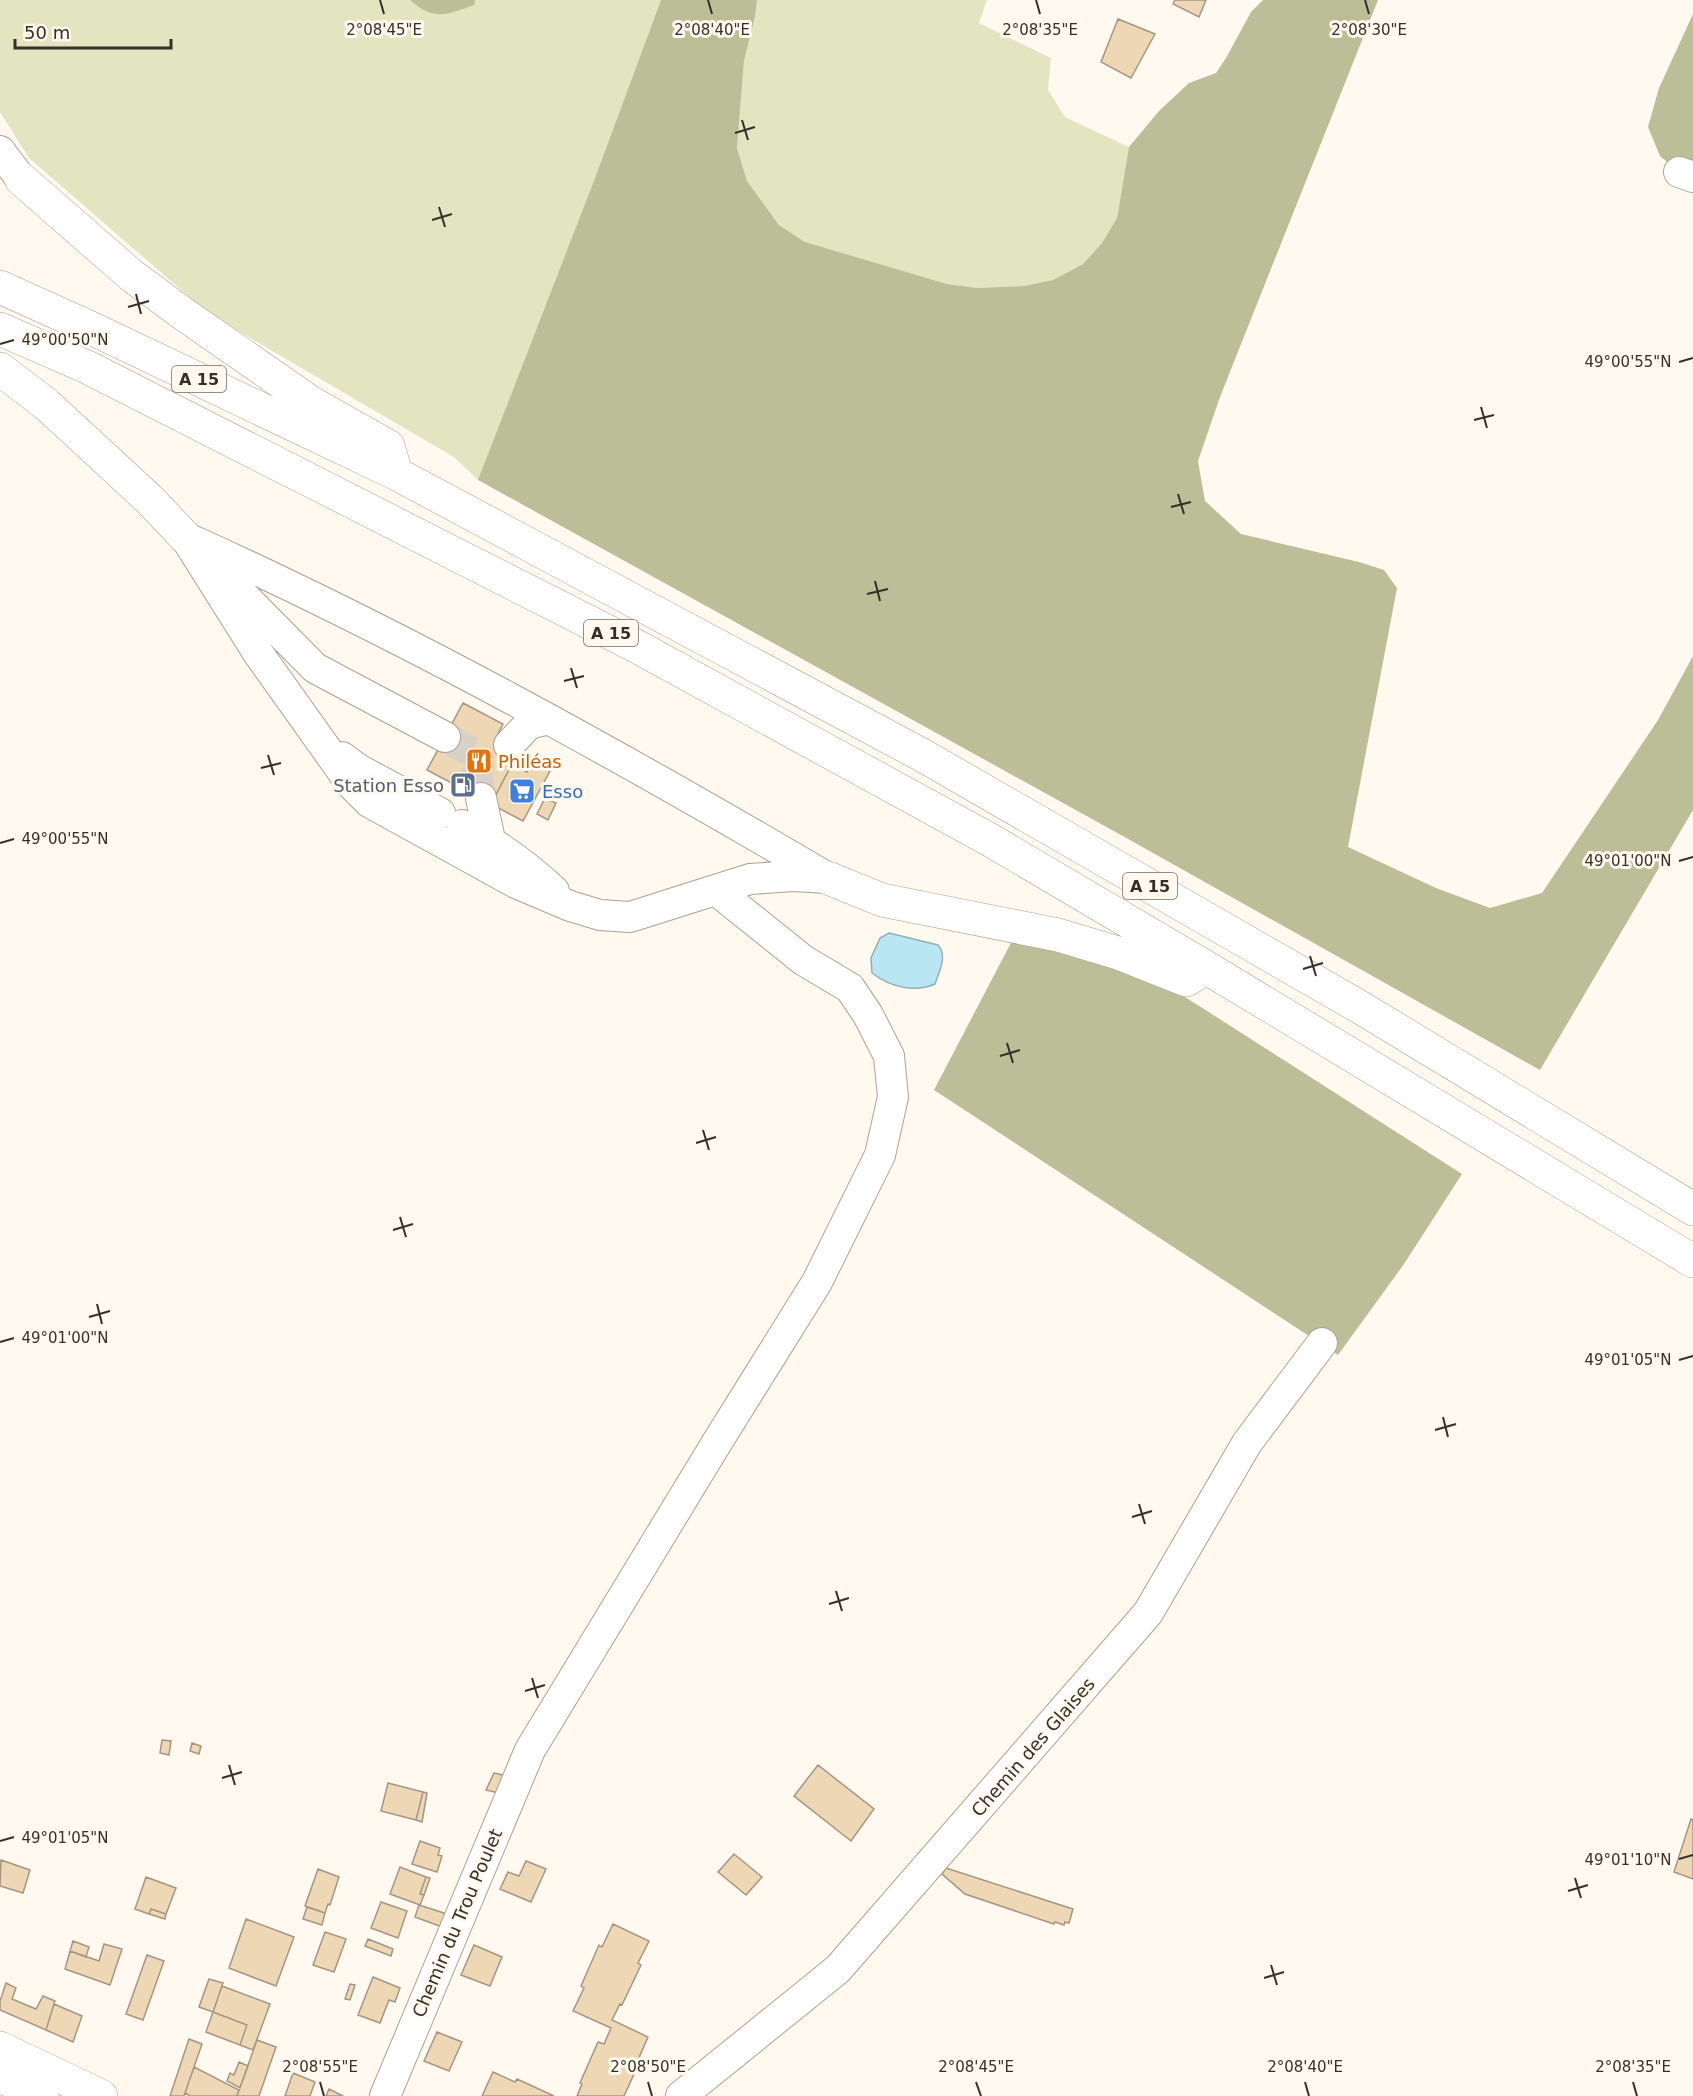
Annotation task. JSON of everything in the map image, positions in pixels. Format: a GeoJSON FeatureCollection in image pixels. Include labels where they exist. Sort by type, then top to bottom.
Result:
{"type":"FeatureCollection","features":[{"type":"Feature","properties":{"kind":"main road"},"geometry":{"type":"LineString","coordinates":[[10,172],[131,275],[182,313],[310,402],[388,446],[397,474]]}},
{"type":"Feature","properties":{"kind":"main road","name":"A 15"},"geometry":{"type":"LineString","coordinates":[[0,287],[397,474],[922,755],[1358,1006],[1693,1209]]}},
{"type":"Feature","properties":{"kind":"main road","name":"A 15"},"geometry":{"type":"LineString","coordinates":[[0,329],[87,367],[636,646],[992,842],[1207,968],[1693,1261]]}},
{"type":"Feature","properties":{"kind":"main road"},"geometry":{"type":"LineString","coordinates":[[0,369],[46,405],[150,500],[185,537]]}},
{"type":"Feature","properties":{"kind":"main road"},"geometry":{"type":"LineString","coordinates":[[828,878],[882,900],[1068,938],[1118,953],[1186,980],[1207,968]]}},
{"type":"Feature","properties":{"kind":"main road"},"geometry":{"type":"LineString","coordinates":[[0,2048],[101,2096]]}},
{"type":"Feature","properties":{"kind":"main road"},"geometry":{"type":"LineString","coordinates":[[0,2076],[42,2096]]}},
{"type":"Feature","properties":{"kind":"street"},"geometry":{"type":"LineString","coordinates":[[0,151],[10,172]]}},
{"type":"Feature","properties":{"kind":"street"},"geometry":{"type":"LineString","coordinates":[[185,537],[327,602],[549,719],[644,770],[828,878]]}},
{"type":"Feature","properties":{"kind":"street"},"geometry":{"type":"LineString","coordinates":[[185,537],[315,668],[445,737]]}},
{"type":"Feature","properties":{"kind":"street"},"geometry":{"type":"LineString","coordinates":[[185,537],[258,653],[352,785],[369,802],[516,883],[570,906],[600,915],[630,917],[750,879],[794,876],[828,878]]}},
{"type":"Feature","properties":{"kind":"street"},"geometry":{"type":"LineString","coordinates":[[509,745],[529,724],[549,719]]}},
{"type":"Feature","properties":{"kind":"street"},"geometry":{"type":"LineString","coordinates":[[320,741],[358,769],[490,840],[528,866],[570,906]]}},
{"type":"Feature","properties":{"kind":"street"},"geometry":{"type":"LineString","coordinates":[[481,798],[490,840]]}},
{"type":"Feature","properties":{"kind":"street","name":"Chemin du Trou Poulet"},"geometry":{"type":"LineString","coordinates":[[385,2096],[530,1750],[817,1282],[880,1155],[893,1097],[889,1056],[868,1015],[850,988],[804,960],[717,891]]}},
{"type":"Feature","properties":{"kind":"street","name":"Chemin des Glaises"},"geometry":{"type":"LineString","coordinates":[[681,2096],[838,1969],[1148,1613],[1247,1443],[1322,1343]]}},
{"type":"Feature","properties":{"kind":"green space"},"geometry":{"type":"Polygon","coordinates":[[[0,0],[661,0],[592,186],[540,338],[478,480],[454,457],[209,314],[29,158],[0,112],[0,0]]]}},
{"type":"Feature","properties":{"kind":"green space"},"geometry":{"type":"Polygon","coordinates":[[[410,0],[475,0],[474,5],[440,14],[426,11],[410,0]]]}},
{"type":"Feature","properties":{"kind":"green space"},"geometry":{"type":"Polygon","coordinates":[[[661,0],[757,0],[744,61],[737,148],[747,181],[779,225],[805,242],[947,284],[977,288],[1024,286],[1053,280],[1083,264],[1102,243],[1117,218],[1129,147],[1159,111],[1189,83],[1216,73],[1251,12],[1263,0],[1378,0],[1220,397],[1198,461],[1205,501],[1241,534],[1384,570],[1397,588],[1348,847],[1436,888],[1490,908],[1542,893],[1658,720],[1693,656],[1693,810],[1540,1070],[1121,835],[478,480],[661,0]]]}},
{"type":"Feature","properties":{"kind":"green space"},"geometry":{"type":"Polygon","coordinates":[[[757,0],[987,0],[979,23],[1051,58],[1048,90],[1065,117],[1129,147],[1117,218],[1102,243],[1083,264],[1053,280],[1024,286],[977,288],[947,284],[804,242],[779,225],[747,181],[737,148],[744,61],[757,0]]]}},
{"type":"Feature","properties":{"kind":"green space"},"geometry":{"type":"Polygon","coordinates":[[[1693,14],[1693,173],[1679,172],[1660,156],[1648,127],[1659,88],[1693,14]]]}},
{"type":"Feature","properties":{"kind":"green space"},"geometry":{"type":"Polygon","coordinates":[[[1013,939],[1132,974],[1182,995],[1462,1174],[1404,1264],[1338,1355],[934,1090],[1013,939]]]}},
{"type":"Feature","properties":{"kind":"water"},"geometry":{"type":"Polygon","coordinates":[[[889,933],[938,945],[942,959],[935,984],[919,988],[902,987],[886,982],[872,973],[871,958],[880,938],[889,933]]]}},
{"type":"Feature","properties":{"kind":"building"},"geometry":{"type":"Polygon","coordinates":[[[1175,0],[1206,0],[1199,17],[1173,4],[1175,0]]]}},
{"type":"Feature","properties":{"kind":"building"},"geometry":{"type":"Polygon","coordinates":[[[1118,19],[1155,34],[1131,78],[1101,62],[1118,19]]]}},
{"type":"Feature","properties":{"kind":"building"},"geometry":{"type":"Polygon","coordinates":[[[463,703],[503,724],[496,738],[535,759],[527,772],[512,764],[491,804],[427,770],[463,703]]]}},
{"type":"Feature","properties":{"kind":"building"},"geometry":{"type":"Polygon","coordinates":[[[533,762],[550,771],[523,821],[491,804],[512,764],[527,772],[533,762]]]}},
{"type":"Feature","properties":{"kind":"building"},"geometry":{"type":"Polygon","coordinates":[[[545,798],[556,803],[548,820],[537,814],[545,798]]]}},
{"type":"Feature","properties":{"kind":"building"},"geometry":{"type":"Polygon","coordinates":[[[162,1740],[171,1741],[169,1755],[160,1753],[162,1740]]]}},
{"type":"Feature","properties":{"kind":"building"},"geometry":{"type":"Polygon","coordinates":[[[192,1743],[201,1746],[199,1754],[190,1751],[192,1743]]]}},
{"type":"Feature","properties":{"kind":"building"},"geometry":{"type":"Polygon","coordinates":[[[818,1765],[874,1809],[851,1841],[794,1796],[818,1765]]]}},
{"type":"Feature","properties":{"kind":"building"},"geometry":{"type":"Polygon","coordinates":[[[494,1773],[516,1778],[507,1795],[486,1790],[494,1773]]]}},
{"type":"Feature","properties":{"kind":"building"},"geometry":{"type":"Polygon","coordinates":[[[388,1783],[423,1792],[416,1820],[381,1811],[388,1783]]]}},
{"type":"Feature","properties":{"kind":"building"},"geometry":{"type":"Polygon","coordinates":[[[423,1792],[427,1793],[422,1822],[416,1820],[423,1792]]]}},
{"type":"Feature","properties":{"kind":"building"},"geometry":{"type":"Polygon","coordinates":[[[1691,1819],[1693,1820],[1693,1879],[1674,1872],[1691,1819]]]}},
{"type":"Feature","properties":{"kind":"building"},"geometry":{"type":"Polygon","coordinates":[[[420,1841],[440,1848],[438,1855],[442,1856],[437,1872],[412,1864],[420,1841]]]}},
{"type":"Feature","properties":{"kind":"building"},"geometry":{"type":"Polygon","coordinates":[[[734,1854],[762,1877],[746,1895],[718,1872],[734,1854]]]}},
{"type":"Feature","properties":{"kind":"building"},"geometry":{"type":"Polygon","coordinates":[[[1,1860],[30,1870],[23,1893],[0,1886],[1,1860]]]}},
{"type":"Feature","properties":{"kind":"building"},"geometry":{"type":"Polygon","coordinates":[[[526,1861],[546,1869],[531,1902],[500,1889],[508,1872],[519,1876],[526,1861]]]}},
{"type":"Feature","properties":{"kind":"building"},"geometry":{"type":"Polygon","coordinates":[[[400,1867],[426,1877],[420,1894],[424,1895],[420,1905],[390,1894],[400,1867]]]}},
{"type":"Feature","properties":{"kind":"building"},"geometry":{"type":"Polygon","coordinates":[[[946,1868],[1073,1909],[1069,1923],[1065,1922],[1064,1925],[1055,1922],[1054,1924],[965,1894],[942,1874],[946,1868]]]}},
{"type":"Feature","properties":{"kind":"building"},"geometry":{"type":"Polygon","coordinates":[[[318,1869],[339,1877],[325,1913],[305,1906],[318,1869]]]}},
{"type":"Feature","properties":{"kind":"building"},"geometry":{"type":"Polygon","coordinates":[[[146,1877],[176,1888],[166,1914],[151,1909],[149,1914],[135,1909],[146,1877]]]}},
{"type":"Feature","properties":{"kind":"building"},"geometry":{"type":"Polygon","coordinates":[[[426,1877],[430,1878],[424,1895],[420,1894],[426,1877]]]}},
{"type":"Feature","properties":{"kind":"building"},"geometry":{"type":"Polygon","coordinates":[[[381,1902],[407,1911],[398,1938],[371,1928],[381,1902]]]}},
{"type":"Feature","properties":{"kind":"building"},"geometry":{"type":"Polygon","coordinates":[[[419,1905],[447,1914],[442,1927],[415,1917],[419,1905]]]}},
{"type":"Feature","properties":{"kind":"building"},"geometry":{"type":"Polygon","coordinates":[[[307,1907],[325,1913],[322,1925],[303,1919],[307,1907]]]}},
{"type":"Feature","properties":{"kind":"building"},"geometry":{"type":"Polygon","coordinates":[[[151,1909],[166,1914],[165,1919],[149,1914],[151,1909]]]}},
{"type":"Feature","properties":{"kind":"building"},"geometry":{"type":"Polygon","coordinates":[[[246,1919],[294,1937],[276,1986],[229,1968],[246,1919]]]}},
{"type":"Feature","properties":{"kind":"building"},"geometry":{"type":"Polygon","coordinates":[[[613,1924],[649,1941],[638,1963],[641,1965],[622,2005],[620,2004],[612,2020],[648,2037],[624,2096],[577,2096],[582,2084],[580,2083],[598,2042],[604,2044],[611,2028],[573,2011],[584,1988],[581,1986],[599,1945],[602,1947],[613,1924]]]}},
{"type":"Feature","properties":{"kind":"building"},"geometry":{"type":"Polygon","coordinates":[[[325,1932],[346,1939],[334,1972],[313,1965],[325,1932]]]}},
{"type":"Feature","properties":{"kind":"building"},"geometry":{"type":"Polygon","coordinates":[[[368,1939],[393,1949],[391,1956],[365,1946],[368,1939]]]}},
{"type":"Feature","properties":{"kind":"building"},"geometry":{"type":"Polygon","coordinates":[[[73,1941],[89,1947],[86,1957],[70,1951],[73,1941]]]}},
{"type":"Feature","properties":{"kind":"building"},"geometry":{"type":"Polygon","coordinates":[[[104,1944],[122,1949],[110,1985],[65,1969],[70,1951],[99,1961],[104,1944]]]}},
{"type":"Feature","properties":{"kind":"building"},"geometry":{"type":"Polygon","coordinates":[[[474,1945],[502,1957],[490,1986],[461,1975],[474,1945]]]}},
{"type":"Feature","properties":{"kind":"building"},"geometry":{"type":"Polygon","coordinates":[[[147,1955],[164,1961],[143,2020],[126,2014],[147,1955]]]}},
{"type":"Feature","properties":{"kind":"building"},"geometry":{"type":"Polygon","coordinates":[[[373,1977],[400,1988],[395,2002],[389,2000],[380,2023],[358,2015],[373,1977]]]}},
{"type":"Feature","properties":{"kind":"building"},"geometry":{"type":"Polygon","coordinates":[[[209,1979],[223,1983],[213,2012],[199,2007],[209,1979]]]}},
{"type":"Feature","properties":{"kind":"building"},"geometry":{"type":"Polygon","coordinates":[[[6,1983],[16,1988],[12,1999],[36,2009],[43,1996],[55,2001],[46,2030],[0,2010],[0,2001],[6,1983]]]}},
{"type":"Feature","properties":{"kind":"building"},"geometry":{"type":"Polygon","coordinates":[[[350,1984],[355,1985],[350,2000],[345,1999],[350,1984]]]}},
{"type":"Feature","properties":{"kind":"building"},"geometry":{"type":"Polygon","coordinates":[[[222,1986],[270,2004],[253,2050],[240,2045],[247,2025],[213,2012],[222,1986]]]}},
{"type":"Feature","properties":{"kind":"building"},"geometry":{"type":"Polygon","coordinates":[[[54,2004],[82,2016],[73,2042],[46,2030],[54,2004]]]}},
{"type":"Feature","properties":{"kind":"building"},"geometry":{"type":"Polygon","coordinates":[[[213,2012],[247,2025],[240,2045],[206,2032],[213,2012]]]}},
{"type":"Feature","properties":{"kind":"building"},"geometry":{"type":"Polygon","coordinates":[[[437,2032],[462,2042],[449,2071],[424,2061],[437,2032]]]}},
{"type":"Feature","properties":{"kind":"building"},"geometry":{"type":"Polygon","coordinates":[[[189,2039],[202,2044],[184,2096],[170,2096],[189,2039]]]}},
{"type":"Feature","properties":{"kind":"building"},"geometry":{"type":"Polygon","coordinates":[[[257,2040],[276,2047],[259,2096],[237,2096],[257,2040]]]}},
{"type":"Feature","properties":{"kind":"building"},"geometry":{"type":"Polygon","coordinates":[[[239,2062],[248,2066],[240,2088],[227,2081],[230,2073],[234,2075],[239,2062]]]}},
{"type":"Feature","properties":{"kind":"building"},"geometry":{"type":"Polygon","coordinates":[[[194,2067],[239,2090],[237,2096],[190,2096],[185,2093],[194,2067]]]}},
{"type":"Feature","properties":{"kind":"building"},"geometry":{"type":"Polygon","coordinates":[[[493,2072],[515,2082],[517,2079],[554,2096],[482,2096],[493,2072]]]}},
{"type":"Feature","properties":{"kind":"building"},"geometry":{"type":"Polygon","coordinates":[[[293,2073],[315,2082],[310,2096],[285,2096],[293,2073]]]}},
{"type":"Feature","properties":{"kind":"building"},"geometry":{"type":"Polygon","coordinates":[[[329,2089],[343,2096],[326,2096],[329,2089]]]}},
{"type":"Feature","properties":{"kind":"tunnel"},"geometry":{"type":"LineString","coordinates":[[445,737],[473,753],[481,798]]}},
{"type":"Feature","properties":{"kind":"place","name":"Philéas"},"geometry":{"type":"Point","coordinates":[479,761]}},
{"type":"Feature","properties":{"kind":"place","name":"Station Esso"},"geometry":{"type":"Point","coordinates":[463,785]}},
{"type":"Feature","properties":{"kind":"place","name":"Esso"},"geometry":{"type":"Point","coordinates":[522,791]}}]}
